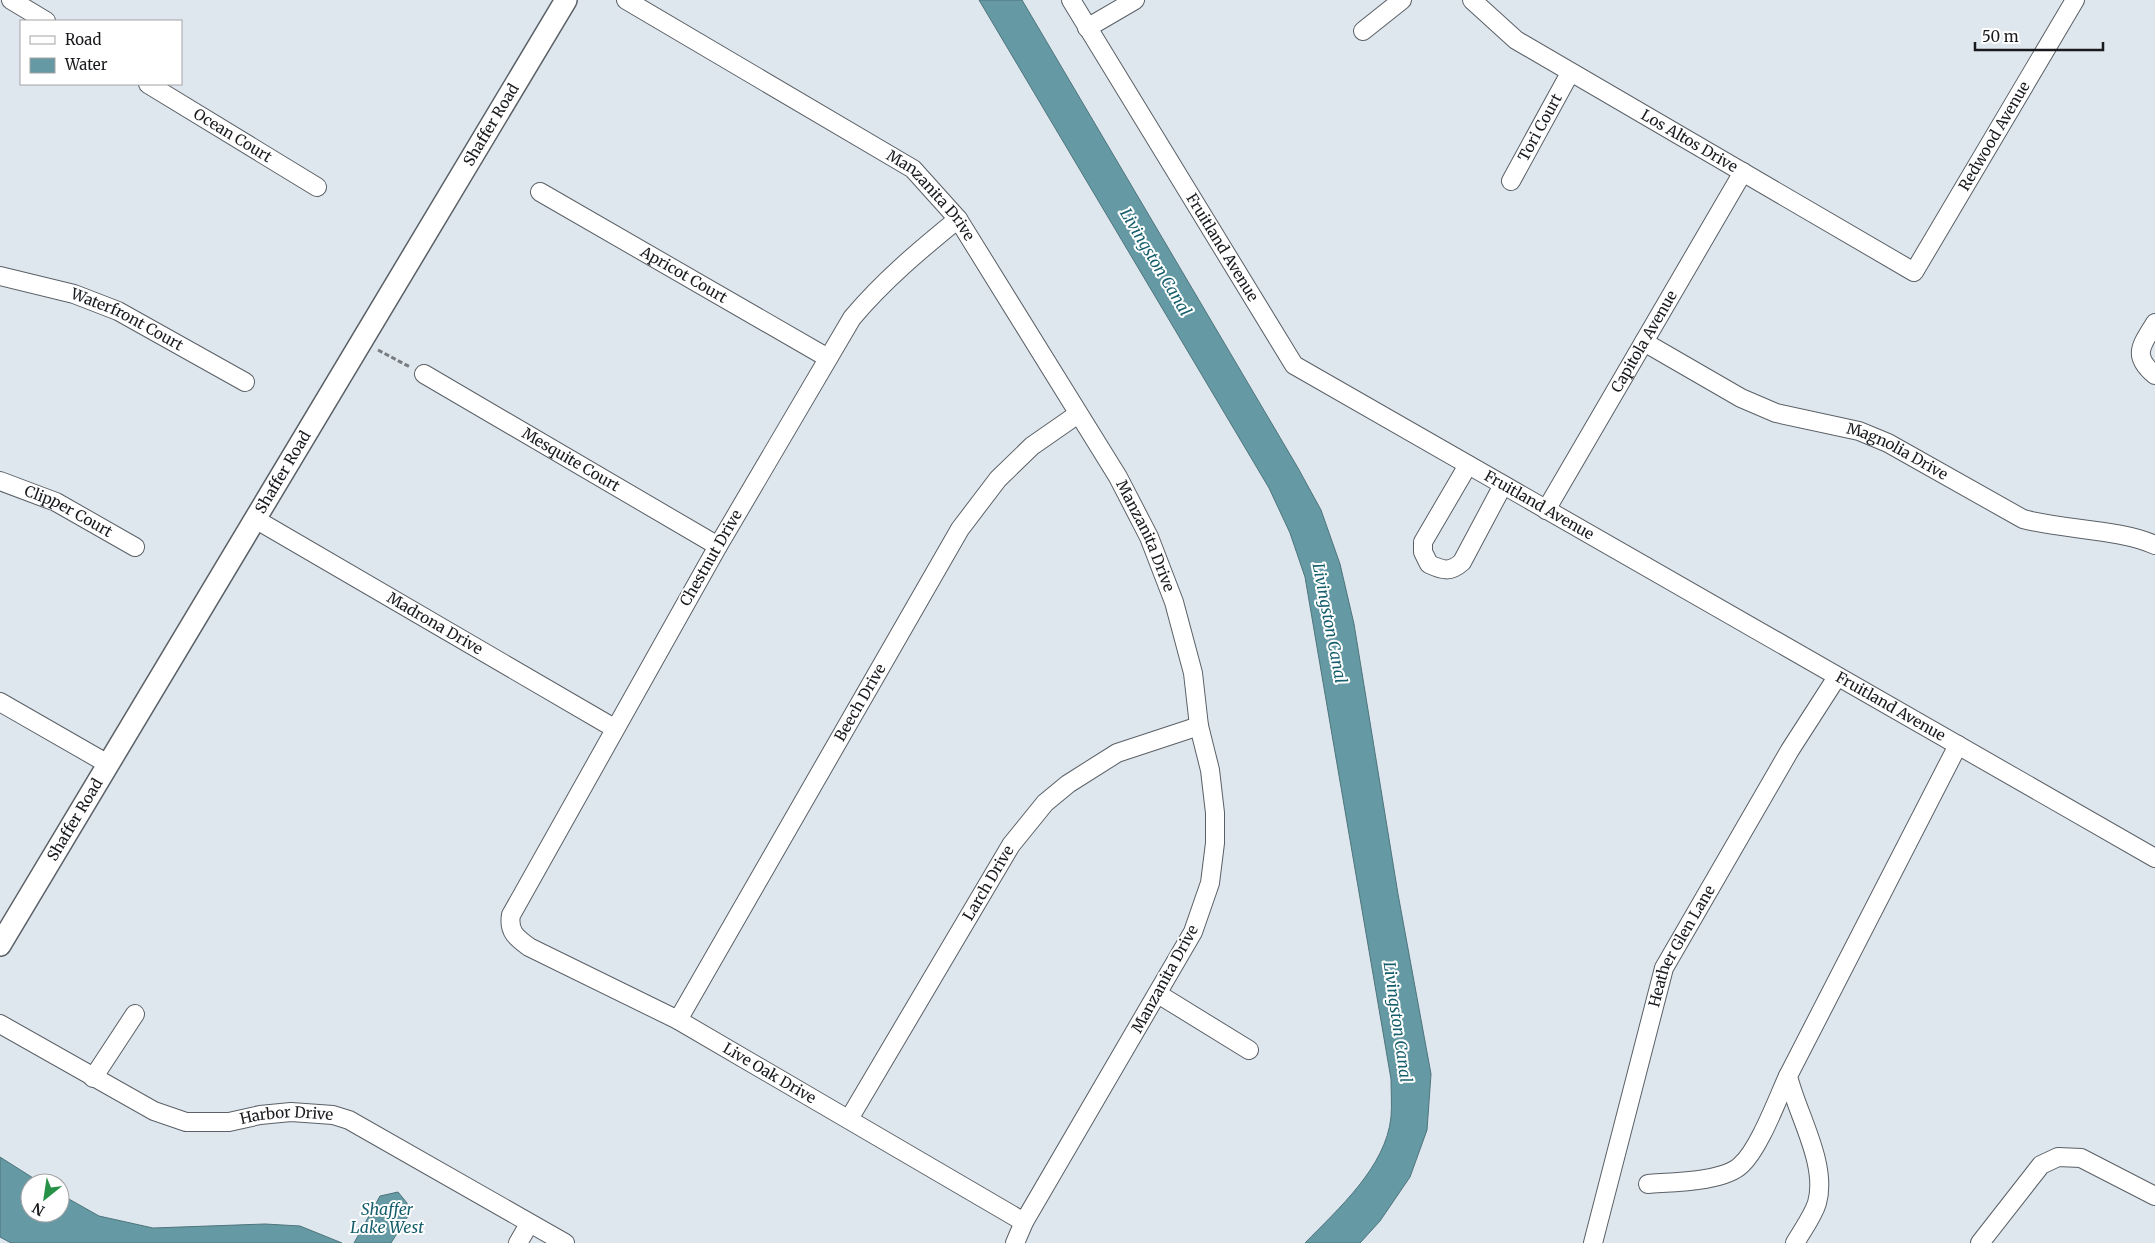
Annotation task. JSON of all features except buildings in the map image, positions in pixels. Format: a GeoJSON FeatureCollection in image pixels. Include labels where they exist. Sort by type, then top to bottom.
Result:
{"type":"FeatureCollection","features":[{"type":"Feature","properties":{"kind":"main road","name":"Shaffer Road"},"geometry":{"type":"LineString","coordinates":[[0,945],[566,0]]}},
{"type":"Feature","properties":{"kind":"street"},"geometry":{"type":"LineString","coordinates":[[11,0],[44,20]]}},
{"type":"Feature","properties":{"kind":"street","name":"Manzanita Drive"},"geometry":{"type":"LineString","coordinates":[[626,0],[913,169],[958,218],[1118,477],[1155,553],[1174,602],[1192,673],[1199,726],[1210,770],[1215,814],[1215,843],[1210,884],[1193,932],[1024,1222],[1015,1243]]}},
{"type":"Feature","properties":{"kind":"street","name":"Fruitland Avenue"},"geometry":{"type":"LineString","coordinates":[[1071,0],[1294,365],[2155,858]]}},
{"type":"Feature","properties":{"kind":"street"},"geometry":{"type":"LineString","coordinates":[[1087,28],[1135,0]]}},
{"type":"Feature","properties":{"kind":"street"},"geometry":{"type":"LineString","coordinates":[[1363,31],[1402,0]]}},
{"type":"Feature","properties":{"kind":"street","name":"Los Altos Drive"},"geometry":{"type":"LineString","coordinates":[[1472,0],[1516,40],[1914,272]]}},
{"type":"Feature","properties":{"kind":"street","name":"Redwood Avenue"},"geometry":{"type":"LineString","coordinates":[[1914,272],[2075,0]]}},
{"type":"Feature","properties":{"kind":"street","name":"Tori Court"},"geometry":{"type":"LineString","coordinates":[[1511,180],[1570,73]]}},
{"type":"Feature","properties":{"kind":"street","name":"Ocean Court"},"geometry":{"type":"LineString","coordinates":[[150,85],[317,187]]}},
{"type":"Feature","properties":{"kind":"street","name":"Capitola Avenue"},"geometry":{"type":"LineString","coordinates":[[1546,510],[1742,172]]}},
{"type":"Feature","properties":{"kind":"street","name":"Apricot Court"},"geometry":{"type":"LineString","coordinates":[[540,192],[828,358]]}},
{"type":"Feature","properties":{"kind":"street","name":"Chestnut Drive"},"geometry":{"type":"LineString","coordinates":[[511,930],[511,915],[614,728],[852,318],[902,264],[958,218]]}},
{"type":"Feature","properties":{"kind":"street","name":"Waterfront Court"},"geometry":{"type":"LineString","coordinates":[[0,276],[74,294],[118,311],[245,382]]}},
{"type":"Feature","properties":{"kind":"street"},"geometry":{"type":"LineString","coordinates":[[2155,323],[2140,350],[2141,358],[2147,368],[2155,375]]}},
{"type":"Feature","properties":{"kind":"street","name":"Magnolia Drive"},"geometry":{"type":"LineString","coordinates":[[1644,342],[1741,398],[1776,413],[1860,431],[1888,443],[2023,519],[2045,525],[2114,535],[2155,545]]}},
{"type":"Feature","properties":{"kind":"street","name":"Mesquite Court"},"geometry":{"type":"LineString","coordinates":[[424,374],[718,546]]}},
{"type":"Feature","properties":{"kind":"street","name":"Beech Drive"},"geometry":{"type":"LineString","coordinates":[[678,1020],[960,529],[998,479],[1032,446],[1078,414]]}},
{"type":"Feature","properties":{"kind":"street"},"geometry":{"type":"LineString","coordinates":[[1468,465],[1422,542],[1423,552],[1429,564],[1447,570],[1455,568],[1462,562],[1503,485]]}},
{"type":"Feature","properties":{"kind":"street","name":"Clipper Court"},"geometry":{"type":"LineString","coordinates":[[0,481],[56,502],[135,547]]}},
{"type":"Feature","properties":{"kind":"street","name":"Madrona Drive"},"geometry":{"type":"LineString","coordinates":[[255,519],[614,728]]}},
{"type":"Feature","properties":{"kind":"street","name":"Heather Glen Lane"},"geometry":{"type":"LineString","coordinates":[[1593,1243],[1664,968],[1790,750],[1838,677]]}},
{"type":"Feature","properties":{"kind":"street"},"geometry":{"type":"LineString","coordinates":[[0,702],[108,764]]}},
{"type":"Feature","properties":{"kind":"street","name":"Larch Drive"},"geometry":{"type":"LineString","coordinates":[[849,1119],[1011,845],[1045,803],[1068,784],[1117,753],[1199,726]]}},
{"type":"Feature","properties":{"kind":"street"},"geometry":{"type":"LineString","coordinates":[[1648,1184],[1698,1180],[1726,1173],[1740,1167],[1750,1154],[1788,1076],[1958,746]]}},
{"type":"Feature","properties":{"kind":"street","name":"Live Oak Drive"},"geometry":{"type":"LineString","coordinates":[[511,930],[518,939],[530,946],[678,1020],[1024,1222]]}},
{"type":"Feature","properties":{"kind":"street"},"geometry":{"type":"LineString","coordinates":[[1158,994],[1249,1050]]}},
{"type":"Feature","properties":{"kind":"street"},"geometry":{"type":"LineString","coordinates":[[93,1078],[134,1014]]}},
{"type":"Feature","properties":{"kind":"street","name":"Harbor Drive"},"geometry":{"type":"LineString","coordinates":[[0,1024],[154,1111],[186,1122],[230,1122],[260,1115],[291,1112],[333,1115],[349,1120],[565,1243]]}},
{"type":"Feature","properties":{"kind":"street"},"geometry":{"type":"LineString","coordinates":[[1788,1076],[1820,1173],[1820,1192],[1817,1205],[1795,1243]]}},
{"type":"Feature","properties":{"kind":"street"},"geometry":{"type":"LineString","coordinates":[[1980,1243],[2041,1165],[2058,1157],[2081,1158],[2155,1196]]}},
{"type":"Feature","properties":{"kind":"street"},"geometry":{"type":"LineString","coordinates":[[518,1243],[529,1224]]}},
{"type":"Feature","properties":{"kind":"path"},"geometry":{"type":"LineString","coordinates":[[362,341],[424,374]]}},
{"type":"Feature","properties":{"kind":"water","name":"Livingston Canal"},"geometry":{"type":"Polygon","coordinates":[[[979,0],[1022,0],[1298,468],[1321,510],[1340,564],[1354,624],[1398,894],[1431,1074],[1427,1130],[1410,1177],[1380,1221],[1360,1243],[1305,1243],[1358,1186],[1380,1153],[1391,1117],[1391,1079],[1305,577],[1290,533],[1269,488],[979,0]]]}},
{"type":"Feature","properties":{"kind":"water","name":"Shaffer Lake West"},"geometry":{"type":"Polygon","coordinates":[[[0,1157],[25,1173],[20,1173],[20,1223],[70,1223],[70,1200],[99,1216],[153,1228],[265,1224],[300,1226],[342,1243],[11,1243],[0,1237],[0,1157]]]}},
{"type":"Feature","properties":{"kind":"water","name":"Shaffer Lake West"},"geometry":{"type":"Polygon","coordinates":[[[398,1192],[407,1203],[408,1216],[391,1243],[354,1243],[380,1196],[398,1192]]]}}]}
